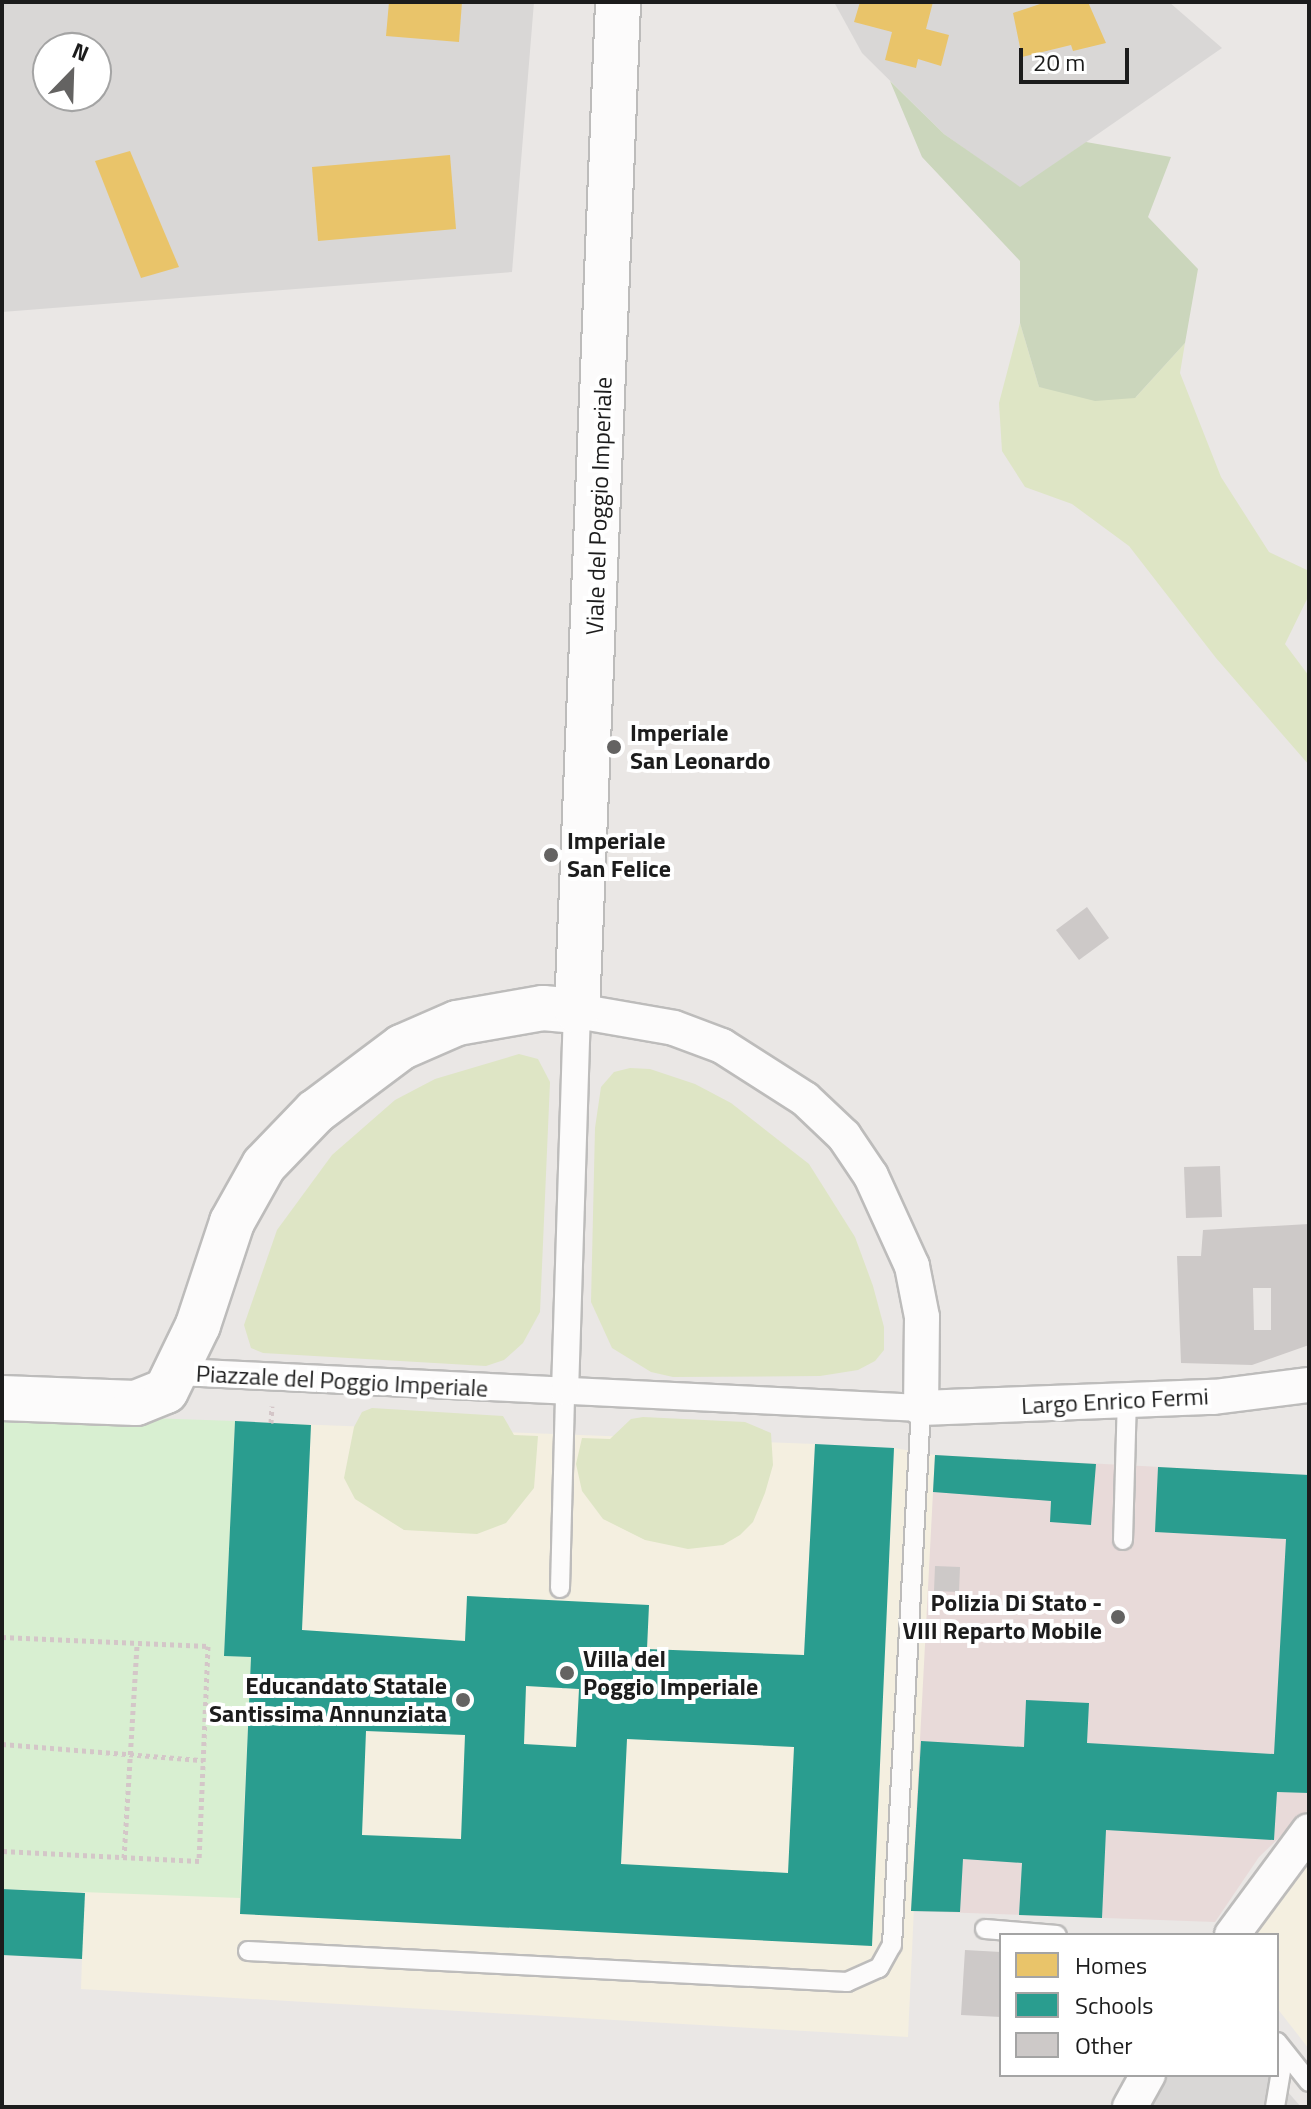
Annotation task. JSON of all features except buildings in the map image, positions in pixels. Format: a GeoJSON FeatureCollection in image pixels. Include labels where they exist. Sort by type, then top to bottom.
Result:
{"type":"FeatureCollection","features":[{"type":"Feature","properties":{"kind":"street","name":"Viale del Poggio Imperiale"},"geometry":{"type":"LineString","coordinates":[[577,1011],[618,2]]}},
{"type":"Feature","properties":{"kind":"street","name":"Piazzale del Poggio Imperiale"},"geometry":{"type":"LineString","coordinates":[[543,1008],[577,1011],[662,1025],[722,1046],[805,1099],[844,1136],[871,1176],[912,1266],[922,1317],[921,1408],[180,1372],[232,1222],[264,1165],[315,1112],[402,1047],[457,1023],[543,1008]]}},
{"type":"Feature","properties":{"kind":"street"},"geometry":{"type":"LineString","coordinates":[[565,1392],[577,1011]]}},
{"type":"Feature","properties":{"kind":"street"},"geometry":{"type":"LineString","coordinates":[[2,1398],[136,1403],[166,1391],[180,1372]]}},
{"type":"Feature","properties":{"kind":"street","name":"Largo Enrico Fermi"},"geometry":{"type":"LineString","coordinates":[[921,1408],[1127,1400],[1309,1385]]}},
{"type":"Feature","properties":{"kind":"street"},"geometry":{"type":"LineString","coordinates":[[1233,1933],[1309,1831]]}},
{"type":"Feature","properties":{"kind":"street"},"geometry":{"type":"LineString","coordinates":[[1130,2107],[1147,2077]]}},
{"type":"Feature","properties":{"kind":"lane"},"geometry":{"type":"LineString","coordinates":[[560,1588],[565,1392]]}},
{"type":"Feature","properties":{"kind":"lane"},"geometry":{"type":"LineString","coordinates":[[1123,1540],[1127,1400]]}},
{"type":"Feature","properties":{"kind":"lane"},"geometry":{"type":"LineString","coordinates":[[248,1951],[847,1982],[879,1968],[892,1945],[921,1408]]}},
{"type":"Feature","properties":{"kind":"lane"},"geometry":{"type":"LineString","coordinates":[[985,1929],[1033,1933]]}},
{"type":"Feature","properties":{"kind":"lane"},"geometry":{"type":"LineString","coordinates":[[1280,2047],[1309,2082]]}},
{"type":"Feature","properties":{"kind":"lane"},"geometry":{"type":"LineString","coordinates":[[1275,2107],[1278,2077]]}},
{"type":"Feature","properties":{"kind":"path"},"geometry":{"type":"LineString","coordinates":[[271,1423],[272,1402]]}},
{"type":"Feature","properties":{"kind":"path"},"geometry":{"type":"LineString","coordinates":[[2,1637],[208,1646],[199,1861],[2,1851]]}},
{"type":"Feature","properties":{"kind":"path"},"geometry":{"type":"LineString","coordinates":[[124,1858],[137,1643]]}},
{"type":"Feature","properties":{"kind":"path"},"geometry":{"type":"LineString","coordinates":[[2,1744],[203,1760]]}},
{"type":"Feature","properties":{"kind":"shaded area"},"geometry":{"type":"Polygon","coordinates":[[[2,2],[534,2],[512,272],[2,312],[2,2]]]}},
{"type":"Feature","properties":{"kind":"shaded area"},"geometry":{"type":"Polygon","coordinates":[[[834,2],[1169,2],[1222,48],[1020,188],[944,134],[862,53],[834,2]]]}},
{"type":"Feature","properties":{"kind":"shaded area","name":"Educandato Statale Santissima Annunziata"},"geometry":{"type":"Polygon","coordinates":[[[2,1413],[815,1444],[804,1654],[884,1658],[894,1448],[935,1455],[908,2037],[81,1989],[82,1959],[2,1955],[2,1413]]]}},
{"type":"Feature","properties":{"kind":"shaded area","name":"Polizia Di Stato - VIII Reparto Mobile"},"geometry":{"type":"Polygon","coordinates":[[[935,1455],[1309,1475],[1309,1809],[1259,1857],[1215,1922],[911,1911],[935,1455]]]}},
{"type":"Feature","properties":{"kind":"shaded area"},"geometry":{"type":"Polygon","coordinates":[[[1309,1859],[1309,2049],[1279,2011],[1279,1933],[1250,1933],[1309,1859]]]}},
{"type":"Feature","properties":{"kind":"shaded area"},"geometry":{"type":"Polygon","coordinates":[[[1131,2077],[1275,2077],[1301,2107],[1114,2107],[1131,2077]]]}},
{"type":"Feature","properties":{"kind":"green space"},"geometry":{"type":"Polygon","coordinates":[[[890,81],[944,134],[1020,187],[1086,142],[1171,157],[1148,217],[1198,269],[1185,343],[1135,398],[1095,401],[1039,387],[1020,323],[1020,261],[922,157],[890,81]]]}},
{"type":"Feature","properties":{"kind":"green space"},"geometry":{"type":"Polygon","coordinates":[[[1020,323],[1039,387],[1136,397],[1185,343],[1180,373],[1221,477],[1269,552],[1309,571],[1309,595],[1285,644],[1309,676],[1309,765],[1216,658],[1129,546],[1072,504],[1025,487],[1002,451],[999,403],[1020,323]]]}},
{"type":"Feature","properties":{"kind":"green space"},"geometry":{"type":"Polygon","coordinates":[[[519,1054],[538,1059],[550,1082],[540,1312],[523,1343],[504,1360],[486,1366],[263,1353],[251,1348],[244,1325],[277,1230],[332,1155],[395,1100],[435,1079],[519,1054]]]}},
{"type":"Feature","properties":{"kind":"green space"},"geometry":{"type":"Polygon","coordinates":[[[630,1068],[650,1069],[695,1084],[731,1103],[809,1164],[855,1237],[873,1286],[884,1327],[884,1350],[875,1361],[858,1370],[820,1376],[673,1377],[651,1372],[612,1348],[591,1302],[595,1128],[601,1087],[614,1072],[630,1068]]]}},
{"type":"Feature","properties":{"kind":"green space"},"geometry":{"type":"Polygon","coordinates":[[[372,1408],[503,1416],[514,1435],[538,1436],[534,1488],[506,1523],[477,1534],[404,1530],[355,1499],[344,1478],[354,1427],[362,1412],[372,1408]]]}},
{"type":"Feature","properties":{"kind":"green space"},"geometry":{"type":"Polygon","coordinates":[[[2,1413],[235,1421],[224,1656],[251,1657],[240,1898],[2,1889],[2,1413]]]}},
{"type":"Feature","properties":{"kind":"green space"},"geometry":{"type":"Polygon","coordinates":[[[631,1419],[745,1422],[771,1433],[773,1465],[765,1493],[753,1522],[740,1535],[723,1545],[688,1549],[645,1540],[603,1519],[582,1491],[576,1464],[582,1438],[610,1439],[631,1419]]]}},
{"type":"Feature","properties":{"kind":"place","name":"Imperiale San Leonardo"},"geometry":{"type":"Point","coordinates":[614,747]}},
{"type":"Feature","properties":{"kind":"place","name":"Imperiale San Felice"},"geometry":{"type":"Point","coordinates":[551,855]}},
{"type":"Feature","properties":{"kind":"place","name":"Polizia Di Stato - VIII Reparto Mobile"},"geometry":{"type":"Point","coordinates":[1118,1617]}},
{"type":"Feature","properties":{"kind":"place","name":"Villa del Poggio Imperiale"},"geometry":{"type":"Point","coordinates":[567,1673]}},
{"type":"Feature","properties":{"kind":"place","name":"Educandato Statale Santissima Annunziata"},"geometry":{"type":"Point","coordinates":[463,1700]}}]}
